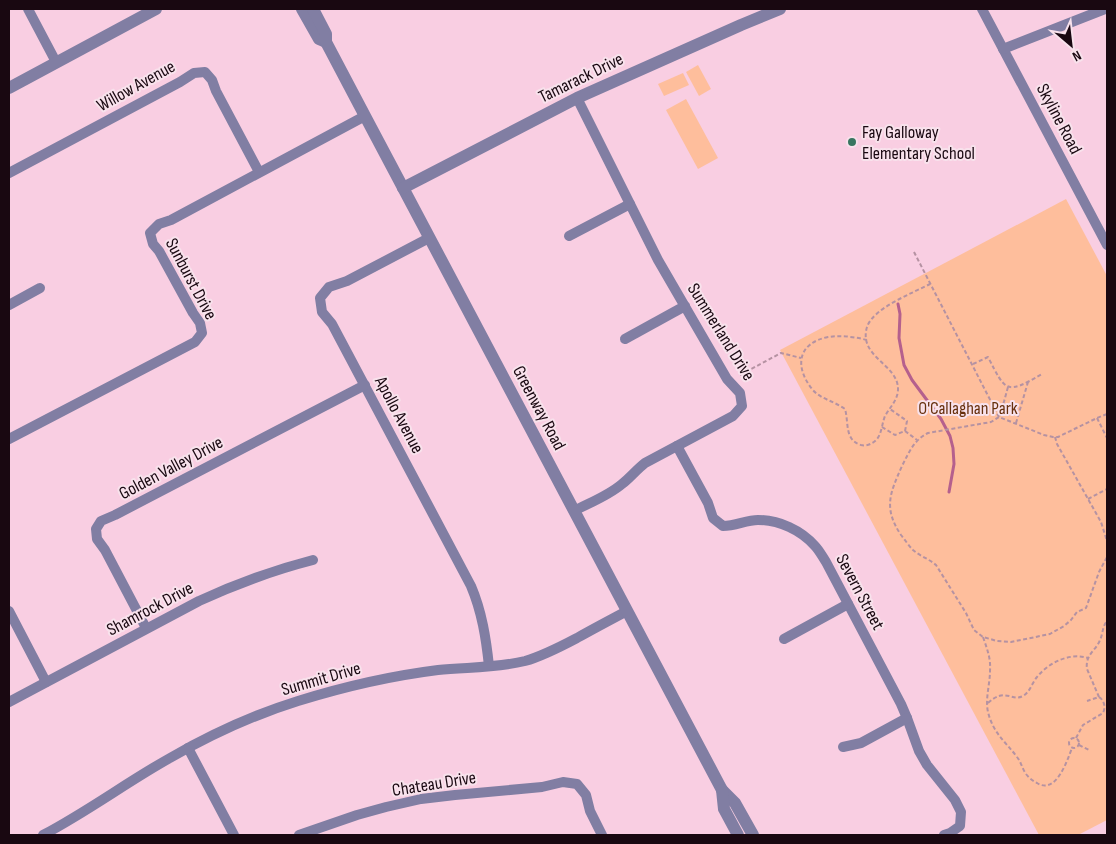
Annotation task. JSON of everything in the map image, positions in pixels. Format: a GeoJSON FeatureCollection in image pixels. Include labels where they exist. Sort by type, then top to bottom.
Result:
{"type":"FeatureCollection","features":[{"type":"Feature","properties":{"kind":"street"},"geometry":{"type":"LineString","coordinates":[[28,9],[56,62]]}},
{"type":"Feature","properties":{"kind":"street"},"geometry":{"type":"LineString","coordinates":[[9,88],[156,9]]}},
{"type":"Feature","properties":{"kind":"street","name":"Greenway Road"},"geometry":{"type":"LineString","coordinates":[[302,9],[319,39],[326,42]]}},
{"type":"Feature","properties":{"kind":"street","name":"Greenway Road"},"geometry":{"type":"LineString","coordinates":[[313,9],[326,34],[326,42],[402,188],[722,790],[735,803],[753,835]]}},
{"type":"Feature","properties":{"kind":"street","name":"Tamarack Drive"},"geometry":{"type":"LineString","coordinates":[[402,188],[577,98],[780,9]]}},
{"type":"Feature","properties":{"kind":"street","name":"Skyline Road"},"geometry":{"type":"LineString","coordinates":[[982,9],[1107,245]]}},
{"type":"Feature","properties":{"kind":"street"},"geometry":{"type":"LineString","coordinates":[[1003,49],[1105,9]]}},
{"type":"Feature","properties":{"kind":"street","name":"Willow Avenue"},"geometry":{"type":"LineString","coordinates":[[9,173],[194,73],[205,72],[212,80],[259,172]]}},
{"type":"Feature","properties":{"kind":"street","name":"Summerland Drive"},"geometry":{"type":"LineString","coordinates":[[574,510],[622,484],[645,463],[733,416],[742,406],[740,393],[727,379],[658,260],[577,98]]}},
{"type":"Feature","properties":{"kind":"street","name":"Sunburst Drive"},"geometry":{"type":"LineString","coordinates":[[9,439],[195,342],[202,333],[200,323],[193,314],[160,251],[153,244],[150,233],[159,224],[171,220],[365,116]]}},
{"type":"Feature","properties":{"kind":"street"},"geometry":{"type":"LineString","coordinates":[[569,236],[630,204]]}},
{"type":"Feature","properties":{"kind":"street","name":"Apollo Avenue"},"geometry":{"type":"LineString","coordinates":[[429,238],[347,282],[328,287],[320,298],[322,312],[332,324],[478,601],[486,632],[490,666]]}},
{"type":"Feature","properties":{"kind":"street"},"geometry":{"type":"LineString","coordinates":[[9,305],[40,288]]}},
{"type":"Feature","properties":{"kind":"street"},"geometry":{"type":"LineString","coordinates":[[625,338],[685,306]]}},
{"type":"Feature","properties":{"kind":"street","name":"Golden Valley Drive"},"geometry":{"type":"LineString","coordinates":[[146,628],[105,550],[97,539],[96,529],[101,521],[364,385]]}},
{"type":"Feature","properties":{"kind":"street","name":"Severn Street"},"geometry":{"type":"LineString","coordinates":[[677,446],[708,503],[713,518],[724,526],[734,526],[744,522],[759,520],[783,524],[815,545],[892,685],[919,751],[955,800],[961,812],[960,826],[944,835]]}},
{"type":"Feature","properties":{"kind":"street","name":"Shamrock Drive"},"geometry":{"type":"LineString","coordinates":[[9,702],[199,600],[230,586],[314,560]]}},
{"type":"Feature","properties":{"kind":"street"},"geometry":{"type":"LineString","coordinates":[[784,639],[848,604]]}},
{"type":"Feature","properties":{"kind":"street"},"geometry":{"type":"LineString","coordinates":[[9,611],[46,682]]}},
{"type":"Feature","properties":{"kind":"street","name":"Summit Drive"},"geometry":{"type":"LineString","coordinates":[[44,835],[188,748],[273,710],[342,688],[405,675],[526,661],[544,655],[627,611]]}},
{"type":"Feature","properties":{"kind":"street"},"geometry":{"type":"LineString","coordinates":[[843,747],[861,743],[907,718]]}},
{"type":"Feature","properties":{"kind":"street"},"geometry":{"type":"LineString","coordinates":[[188,748],[234,835]]}},
{"type":"Feature","properties":{"kind":"street","name":"Chateau Drive"},"geometry":{"type":"LineString","coordinates":[[299,835],[357,815],[421,799],[542,787],[563,782],[577,784],[586,795],[590,811],[602,835]]}},
{"type":"Feature","properties":{"kind":"street","name":"Greenway Road"},"geometry":{"type":"LineString","coordinates":[[722,790],[724,809],[738,835]]}},
{"type":"Feature","properties":{"kind":"path"},"geometry":{"type":"LineString","coordinates":[[914,252],[999,416],[1044,435],[1058,437],[1107,414]]}},
{"type":"Feature","properties":{"kind":"path"},"geometry":{"type":"LineString","coordinates":[[867,340],[846,336],[826,337],[806,349],[801,358],[803,371],[810,387],[820,396],[844,409],[849,434],[852,439],[863,445],[868,445],[877,440],[884,420],[897,396],[897,383],[892,373],[870,349],[866,328],[874,316],[930,284]]}},
{"type":"Feature","properties":{"kind":"path"},"geometry":{"type":"LineString","coordinates":[[740,375],[781,353],[801,358]]}},
{"type":"Feature","properties":{"kind":"path"},"geometry":{"type":"LineString","coordinates":[[972,364],[988,357],[1001,382],[1008,387],[1016,387],[1042,374]]}},
{"type":"Feature","properties":{"kind":"path"},"geometry":{"type":"LineString","coordinates":[[1016,423],[1028,382]]}},
{"type":"Feature","properties":{"kind":"path"},"geometry":{"type":"LineString","coordinates":[[1008,387],[999,416],[991,422],[928,433],[917,440],[911,448],[895,484],[889,505],[898,531],[913,550],[936,565],[972,626],[984,637],[997,641],[1011,642],[1043,637],[1057,631],[1071,620],[1077,612],[1086,608],[1101,566],[1107,557]]}},
{"type":"Feature","properties":{"kind":"path"},"geometry":{"type":"LineString","coordinates":[[890,409],[907,421],[905,431]]}},
{"type":"Feature","properties":{"kind":"path"},"geometry":{"type":"LineString","coordinates":[[1096,418],[1107,438]]}},
{"type":"Feature","properties":{"kind":"path"},"geometry":{"type":"LineString","coordinates":[[882,427],[895,436],[905,431]]}},
{"type":"Feature","properties":{"kind":"path"},"geometry":{"type":"LineString","coordinates":[[905,431],[917,440]]}},
{"type":"Feature","properties":{"kind":"path"},"geometry":{"type":"LineString","coordinates":[[1055,437],[1057,444],[1101,522],[1107,541]]}},
{"type":"Feature","properties":{"kind":"path"},"geometry":{"type":"LineString","coordinates":[[1088,499],[1107,489]]}},
{"type":"Feature","properties":{"kind":"path"},"geometry":{"type":"LineString","coordinates":[[1072,748],[1069,745],[1070,740],[1076,738],[1083,725],[1103,712],[1106,707],[1099,697],[1086,664],[1100,641],[1107,621]]}},
{"type":"Feature","properties":{"kind":"path"},"geometry":{"type":"LineString","coordinates":[[984,637],[990,660],[987,710],[994,730],[1020,761],[1025,773],[1039,784],[1049,786],[1059,777],[1072,748]]}},
{"type":"Feature","properties":{"kind":"path"},"geometry":{"type":"LineString","coordinates":[[987,704],[995,697],[1002,695],[1017,698],[1024,695],[1039,674],[1054,663],[1068,658],[1082,656],[1088,658]]}},
{"type":"Feature","properties":{"kind":"path"},"geometry":{"type":"LineString","coordinates":[[1087,701],[1099,697]]}},
{"type":"Feature","properties":{"kind":"path"},"geometry":{"type":"LineString","coordinates":[[1076,738],[1079,745],[1088,750]]}},
{"type":"Feature","properties":{"kind":"path"},"geometry":{"type":"LineString","coordinates":[[1072,748],[1077,748],[1079,745]]}},
{"type":"Feature","properties":{"kind":"green space"},"geometry":{"type":"Polygon","coordinates":[[[698,65],[711,89],[699,96],[686,72],[698,65]]]}},
{"type":"Feature","properties":{"kind":"green space"},"geometry":{"type":"Polygon","coordinates":[[[683,73],[689,85],[664,96],[658,84],[683,73]]]}},
{"type":"Feature","properties":{"kind":"green space"},"geometry":{"type":"Polygon","coordinates":[[[686,99],[718,158],[698,169],[666,110],[686,99]]]}},
{"type":"Feature","properties":{"kind":"green space","name":"O'Callaghan Park"},"geometry":{"type":"Polygon","coordinates":[[[1066,199],[1107,276],[1107,820],[1078,835],[1039,835],[780,350],[1066,199]]]}},
{"type":"Feature","properties":{"kind":"waterway"},"geometry":{"type":"LineString","coordinates":[[898,304],[900,314],[899,338],[904,365],[912,380],[941,419],[950,436],[954,464],[949,492]]}},
{"type":"Feature","properties":{"kind":"place","name":"Fay Galloway Elementary School"},"geometry":{"type":"Point","coordinates":[852,142]}}]}
